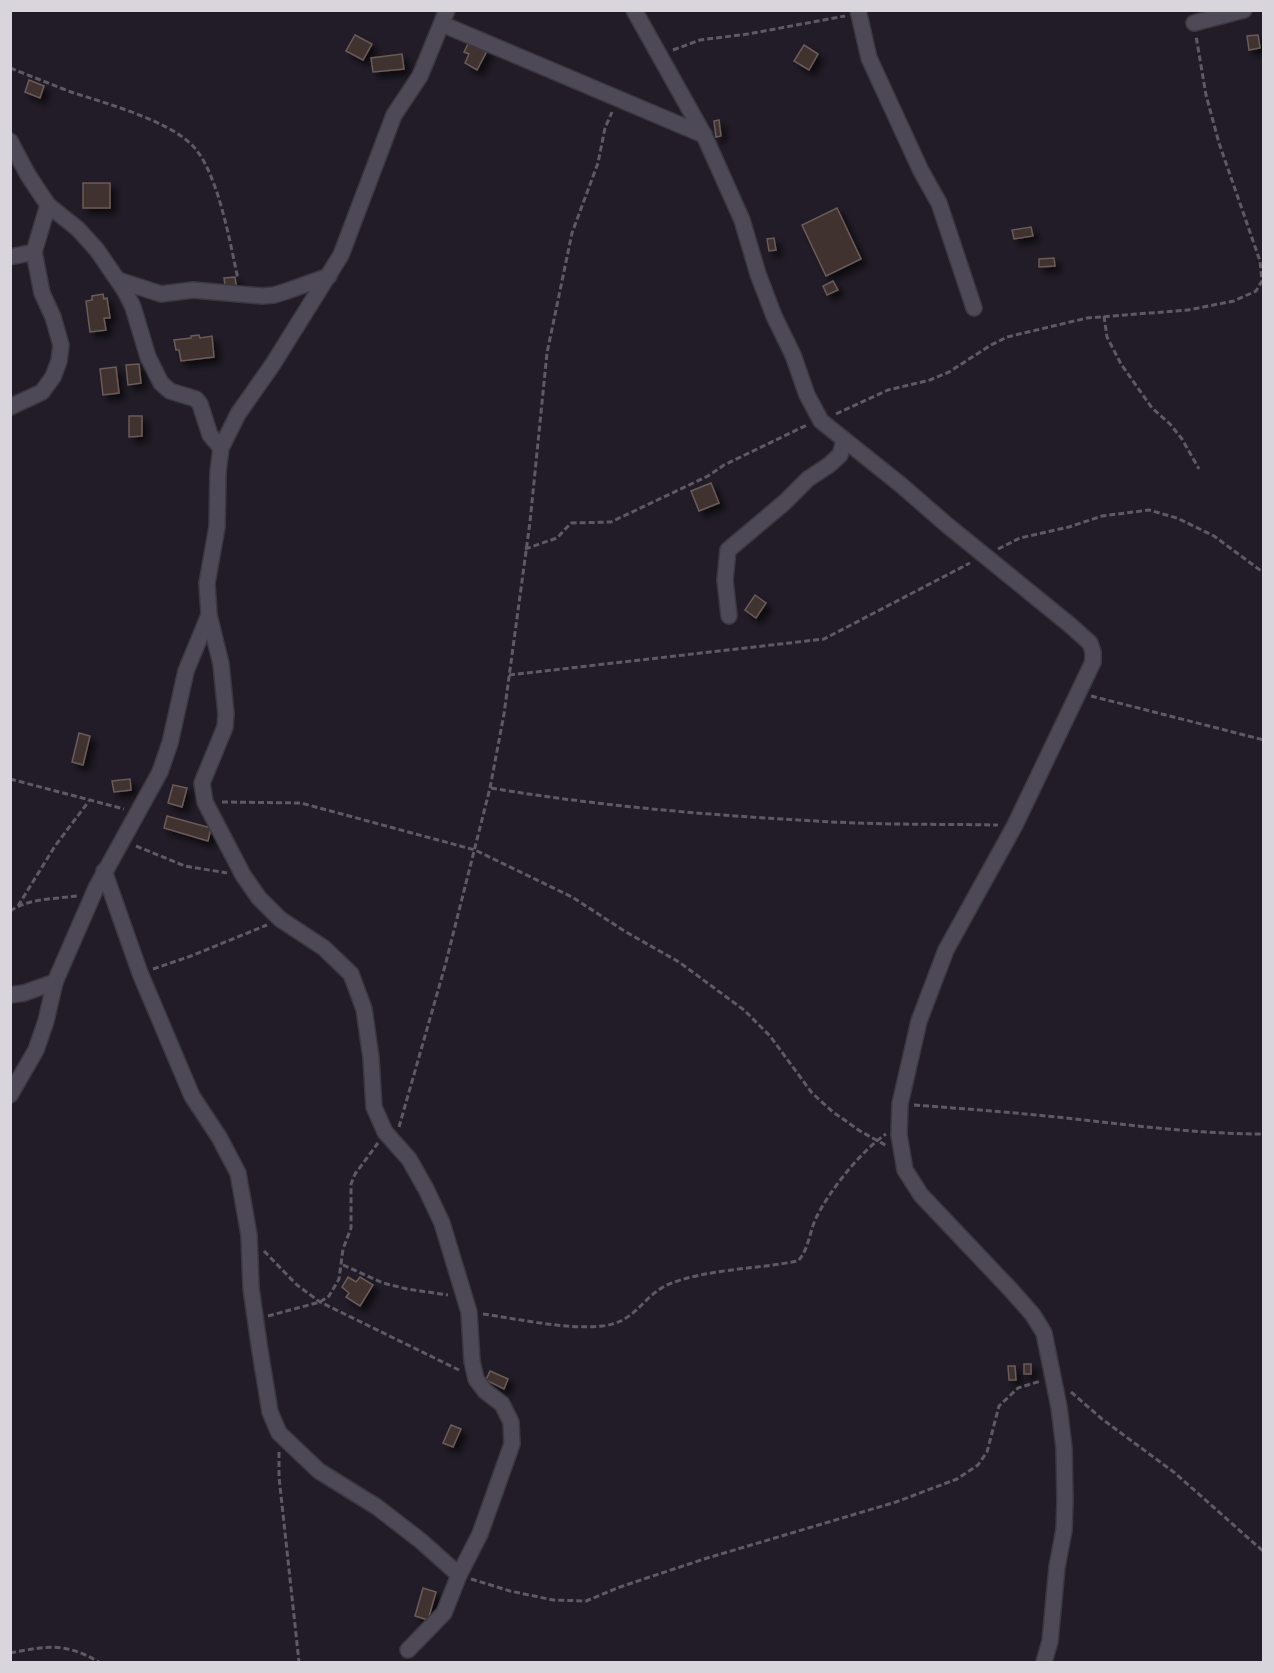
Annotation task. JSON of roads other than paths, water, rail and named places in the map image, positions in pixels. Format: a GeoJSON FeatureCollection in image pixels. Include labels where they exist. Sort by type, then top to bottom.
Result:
{"type":"FeatureCollection","features":[{"type":"Feature","properties":{"kind":"street"},"geometry":{"type":"LineString","coordinates":[[634,10],[704,135],[742,220],[758,274],[774,316],[820,421],[901,484],[1071,624],[1090,643],[1093,652],[1093,662],[1015,825],[946,950],[920,1021],[900,1104],[899,1125],[905,1170],[921,1195],[1033,1315],[1044,1333],[1054,1377],[1064,1448],[1064,1530],[1057,1567],[1050,1641],[1044,1662]]}},
{"type":"Feature","properties":{"kind":"street"},"geometry":{"type":"LineString","coordinates":[[1194,23],[1244,10]]}},
{"type":"Feature","properties":{"kind":"street"},"geometry":{"type":"LineString","coordinates":[[858,12],[869,58],[921,171],[939,203],[974,308]]}},
{"type":"Feature","properties":{"kind":"street"},"geometry":{"type":"LineString","coordinates":[[408,1650],[444,1613],[459,1575],[480,1534],[512,1444],[511,1422],[502,1404],[485,1391],[476,1379],[467,1305],[438,1215],[409,1159],[391,1138],[374,1107],[370,1077],[371,1058],[364,1009],[351,974],[324,948],[280,919],[259,898],[243,875],[205,802],[202,783],[225,727],[226,714],[221,663],[209,615],[207,583],[218,527],[218,472],[221,448],[238,414],[267,374],[341,255],[394,115],[420,75],[444,17],[616,99],[704,135]]}},
{"type":"Feature","properties":{"kind":"street"},"geometry":{"type":"LineString","coordinates":[[10,141],[28,175],[48,205],[87,238],[118,280],[133,307],[148,357],[161,383],[170,391],[196,399],[200,404],[210,435],[221,448]]}},
{"type":"Feature","properties":{"kind":"street"},"geometry":{"type":"LineString","coordinates":[[10,406],[42,392],[53,377],[59,361],[62,345],[42,293],[34,252],[48,205]]}},
{"type":"Feature","properties":{"kind":"street"},"geometry":{"type":"LineString","coordinates":[[10,257],[34,252]]}},
{"type":"Feature","properties":{"kind":"street"},"geometry":{"type":"LineString","coordinates":[[118,280],[161,294],[193,290],[274,295],[329,276]]}},
{"type":"Feature","properties":{"kind":"street"},"geometry":{"type":"LineString","coordinates":[[729,616],[726,580],[728,550],[785,502],[808,479],[840,455],[844,441]]}},
{"type":"Feature","properties":{"kind":"street"},"geometry":{"type":"LineString","coordinates":[[10,1095],[36,1050],[46,1021],[55,982],[96,888],[160,772],[170,742],[186,671],[209,615]]}},
{"type":"Feature","properties":{"kind":"street"},"geometry":{"type":"LineString","coordinates":[[104,871],[140,974],[192,1096],[219,1137],[238,1173],[249,1235],[255,1319],[270,1412],[279,1433],[319,1471],[377,1507],[421,1541],[459,1575]]}},
{"type":"Feature","properties":{"kind":"street"},"geometry":{"type":"LineString","coordinates":[[10,994],[24,993],[55,982]]}}]}
